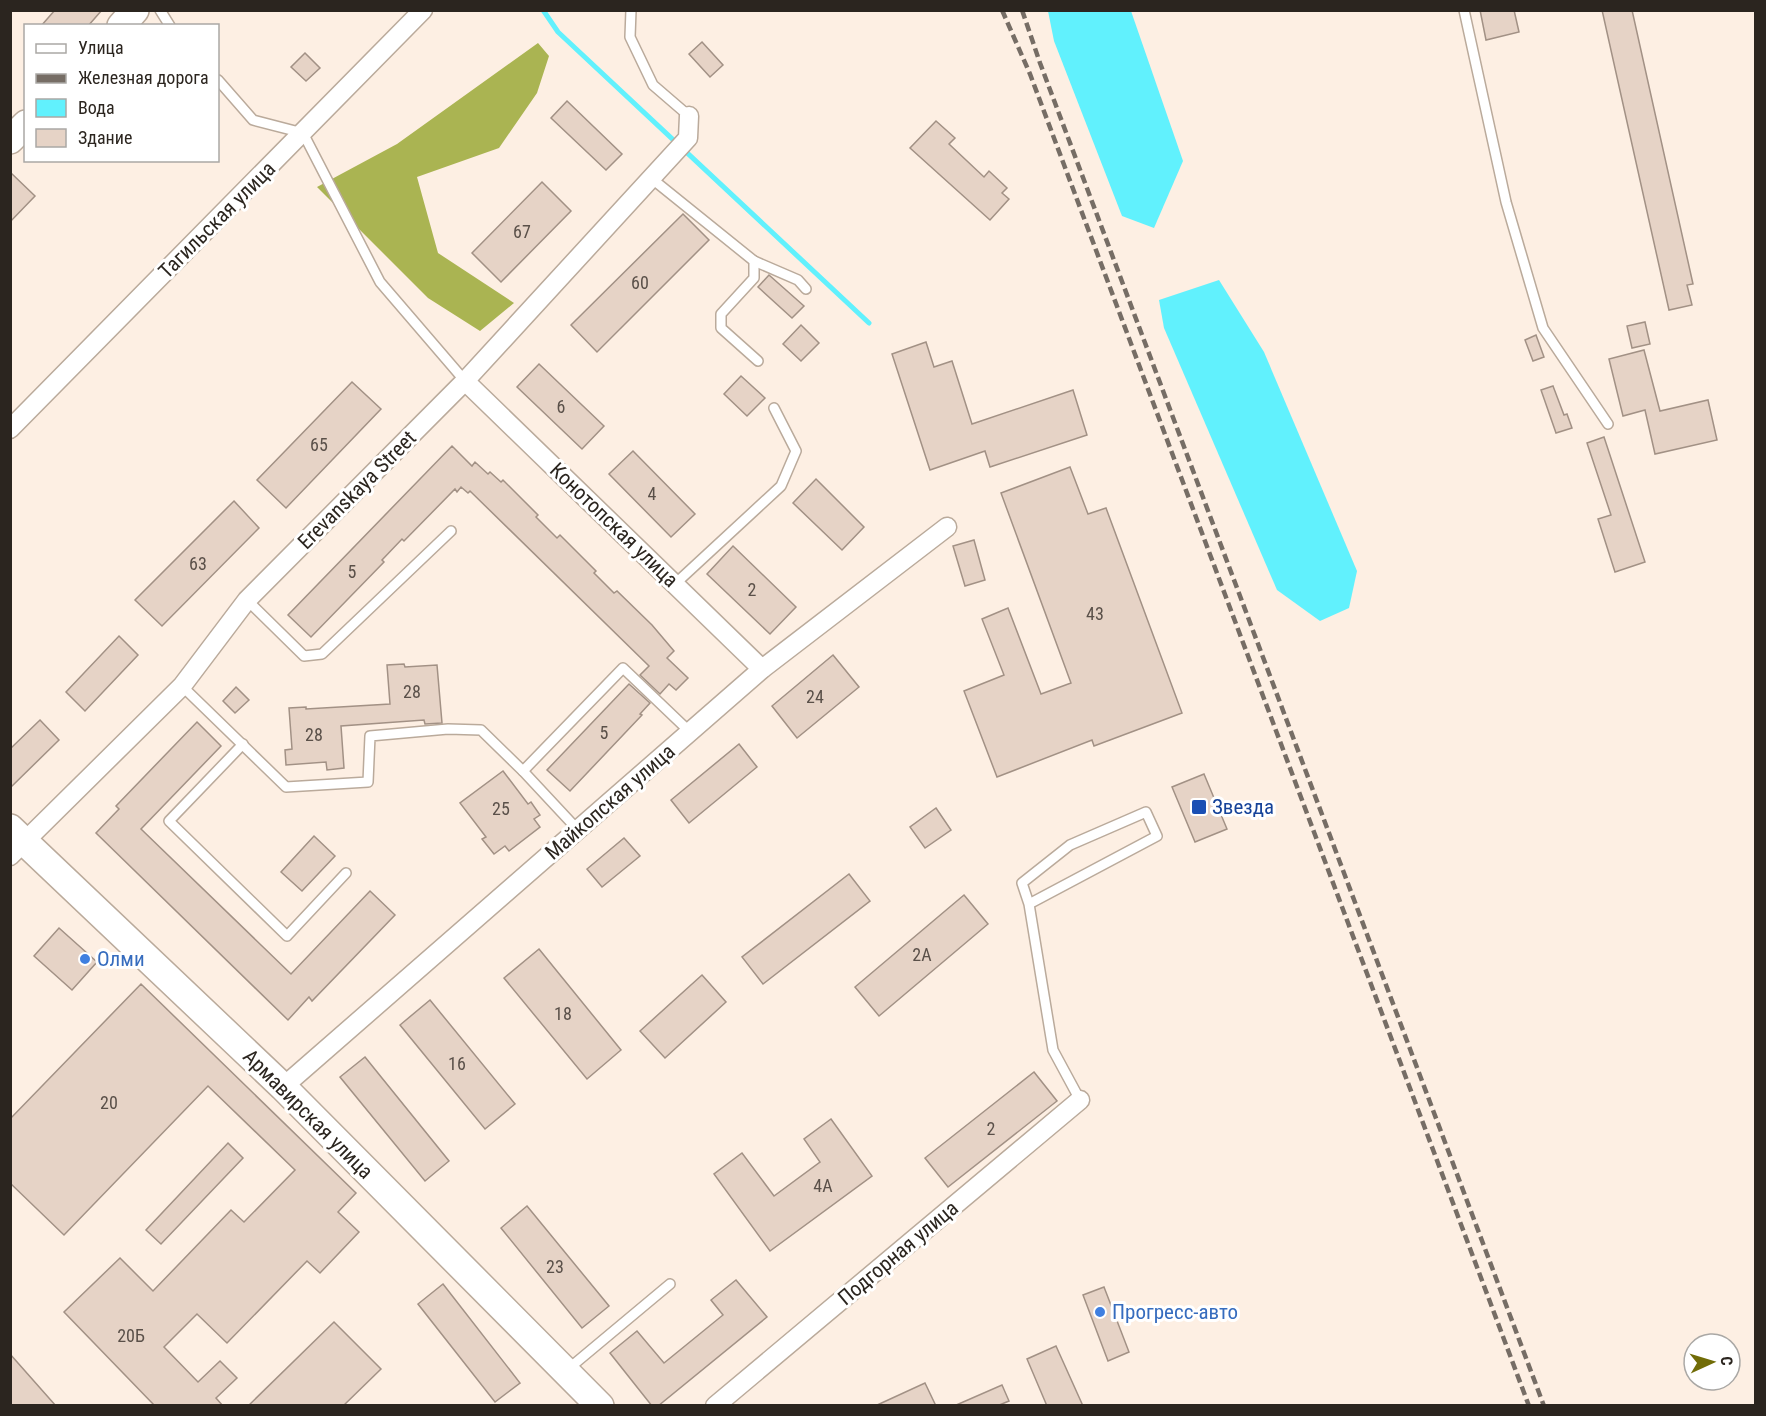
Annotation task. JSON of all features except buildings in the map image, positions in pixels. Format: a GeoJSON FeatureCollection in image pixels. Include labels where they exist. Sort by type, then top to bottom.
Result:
{"type":"FeatureCollection","features":[{"type":"Feature","properties":{"kind":"main road"},"geometry":{"type":"LineString","coordinates":[[123,24],[135,10]]}},
{"type":"Feature","properties":{"kind":"main road"},"geometry":{"type":"LineString","coordinates":[[10,140],[24,126]]}},
{"type":"Feature","properties":{"kind":"main road","name":"Армавирская улица"},"geometry":{"type":"LineString","coordinates":[[15,843],[283,1087],[600,1406]]}},
{"type":"Feature","properties":{"kind":"street","name":"Тагильская улица"},"geometry":{"type":"LineString","coordinates":[[10,429],[423,10]]}},
{"type":"Feature","properties":{"kind":"street","name":"Erevanskaya Street"},"geometry":{"type":"LineString","coordinates":[[15,843],[182,686],[247,600],[465,381],[688,138],[689,116]]}},
{"type":"Feature","properties":{"kind":"street","name":"Конотопская улица"},"geometry":{"type":"LineString","coordinates":[[465,381],[762,669]]}},
{"type":"Feature","properties":{"kind":"street","name":"Майкопская улица"},"geometry":{"type":"LineString","coordinates":[[283,1087],[762,669],[947,527]]}},
{"type":"Feature","properties":{"kind":"street","name":"Подгорная улица"},"geometry":{"type":"LineString","coordinates":[[715,1406],[1080,1100]]}},
{"type":"Feature","properties":{"kind":"lane"},"geometry":{"type":"LineString","coordinates":[[160,10],[169,24]]}},
{"type":"Feature","properties":{"kind":"lane"},"geometry":{"type":"LineString","coordinates":[[632,10],[630,37],[653,85],[689,116]]}},
{"type":"Feature","properties":{"kind":"lane"},"geometry":{"type":"LineString","coordinates":[[1464,10],[1506,202],[1543,328],[1608,424]]}},
{"type":"Feature","properties":{"kind":"lane"},"geometry":{"type":"LineString","coordinates":[[219,82],[253,120],[303,133],[380,282],[465,381]]}},
{"type":"Feature","properties":{"kind":"lane"},"geometry":{"type":"LineString","coordinates":[[651,178],[754,261],[798,280],[806,289]]}},
{"type":"Feature","properties":{"kind":"lane"},"geometry":{"type":"LineString","coordinates":[[754,261],[754,278],[720,314],[721,328],[758,361]]}},
{"type":"Feature","properties":{"kind":"lane"},"geometry":{"type":"LineString","coordinates":[[675,584],[781,486],[796,451],[774,408]]}},
{"type":"Feature","properties":{"kind":"lane"},"geometry":{"type":"LineString","coordinates":[[247,600],[304,656],[322,654],[451,531]]}},
{"type":"Feature","properties":{"kind":"lane"},"geometry":{"type":"LineString","coordinates":[[523,771],[622,668],[690,732]]}},
{"type":"Feature","properties":{"kind":"lane"},"geometry":{"type":"LineString","coordinates":[[182,686],[286,787],[368,782],[370,736],[448,729],[481,730],[578,830]]}},
{"type":"Feature","properties":{"kind":"lane"},"geometry":{"type":"LineString","coordinates":[[243,744],[169,822],[287,936],[346,873]]}},
{"type":"Feature","properties":{"kind":"lane"},"geometry":{"type":"LineString","coordinates":[[1029,904],[1157,836],[1146,812],[1070,845],[1022,883],[1029,904],[1053,1050],[1080,1100]]}},
{"type":"Feature","properties":{"kind":"lane"},"geometry":{"type":"LineString","coordinates":[[565,1372],[670,1284]]}},
{"type":"Feature","properties":{"kind":"green space"},"geometry":{"type":"Polygon","coordinates":[[[538,43],[549,56],[537,93],[499,148],[417,177],[438,253],[514,303],[480,331],[428,298],[317,187],[397,144],[538,43]]]}},
{"type":"Feature","properties":{"kind":"water"},"geometry":{"type":"Polygon","coordinates":[[[1048,11],[1131,11],[1183,161],[1154,228],[1122,216],[1054,41],[1048,11]]]}},
{"type":"Feature","properties":{"kind":"water"},"geometry":{"type":"Polygon","coordinates":[[[1219,280],[1264,352],[1357,571],[1349,608],[1320,621],[1277,590],[1164,328],[1159,300],[1219,280]]]}},
{"type":"Feature","properties":{"kind":"waterway"},"geometry":{"type":"LineString","coordinates":[[543,10],[558,32],[869,323]]}},
{"type":"Feature","properties":{"kind":"railway"},"geometry":{"type":"LineString","coordinates":[[1002,10],[1030,74],[1529,1406]]}},
{"type":"Feature","properties":{"kind":"railway"},"geometry":{"type":"LineString","coordinates":[[1022,10],[1544,1406]]}},
{"type":"Feature","properties":{"kind":"place","name":"Звезда"},"geometry":{"type":"Point","coordinates":[1199,807]}},
{"type":"Feature","properties":{"kind":"place","name":"Олми"},"geometry":{"type":"Point","coordinates":[85,959]}},
{"type":"Feature","properties":{"kind":"place","name":"Прогресс-авто"},"geometry":{"type":"Point","coordinates":[1100,1312]}}]}
